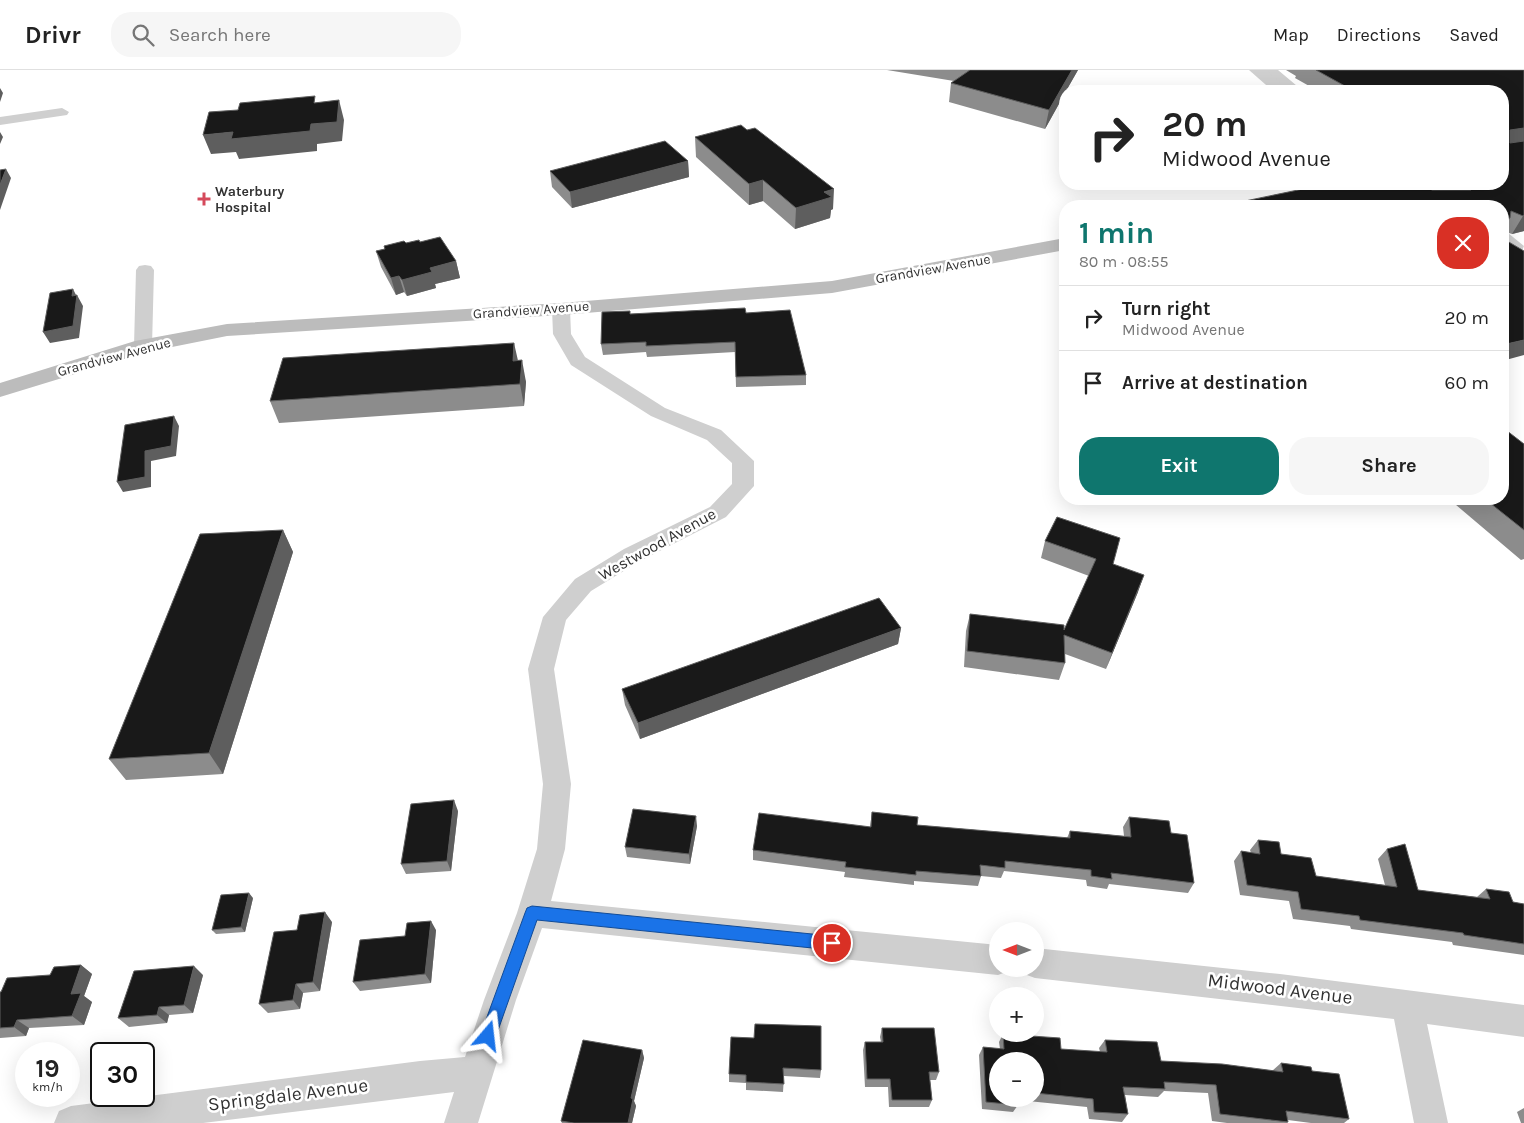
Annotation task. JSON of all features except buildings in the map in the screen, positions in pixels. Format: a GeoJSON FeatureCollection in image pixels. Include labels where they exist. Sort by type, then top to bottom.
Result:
{"type":"FeatureCollection","features":[{"type":"Feature","properties":{"kind":"main road","name":"Grandview Avenue"},"geometry":{"type":"LineString","coordinates":[[0,390],[143,346],[236,330],[561,309],[832,287],[1059,245]]}},
{"type":"Feature","properties":{"kind":"street"},"geometry":{"type":"LineString","coordinates":[[1256,70],[1275,85]]}},
{"type":"Feature","properties":{"kind":"street"},"geometry":{"type":"LineString","coordinates":[[1270,70],[1289,85]]}},
{"type":"Feature","properties":{"kind":"street"},"geometry":{"type":"LineString","coordinates":[[0,121],[62,112]]}},
{"type":"Feature","properties":{"kind":"street"},"geometry":{"type":"LineString","coordinates":[[1509,241],[1516,246],[1513,254]]}},
{"type":"Feature","properties":{"kind":"street"},"geometry":{"type":"LineString","coordinates":[[143,346],[145,270]]}},
{"type":"Feature","properties":{"kind":"street","name":"Westwood Avenue"},"geometry":{"type":"LineString","coordinates":[[461,1123],[500,1000],[532,913],[551,849],[557,784],[541,669],[555,617],[582,585],[632,555],[718,512],[743,486],[743,461],[714,436],[658,412],[578,361],[562,334],[561,309]]}},
{"type":"Feature","properties":{"kind":"street"},"geometry":{"type":"LineString","coordinates":[[532,913],[989,959]]}},
{"type":"Feature","properties":{"kind":"street","name":"Midwood Avenue"},"geometry":{"type":"LineString","coordinates":[[1044,964],[1407,1004],[1524,1021]]}},
{"type":"Feature","properties":{"kind":"street"},"geometry":{"type":"LineString","coordinates":[[1407,1004],[1431,1123]]}},
{"type":"Feature","properties":{"kind":"street","name":"Springdale Avenue"},"geometry":{"type":"LineString","coordinates":[[71,1123],[410,1079],[476,1073]]}},
{"type":"Feature","properties":{"kind":"place","name":"Waterbury Hospital"},"geometry":{"type":"Point","coordinates":[204,199]}},
{"type":"Feature","properties":{"kind":"route"},"geometry":{"type":"LineString","coordinates":[[488,1036],[532,913],[832,943]]}}]}
